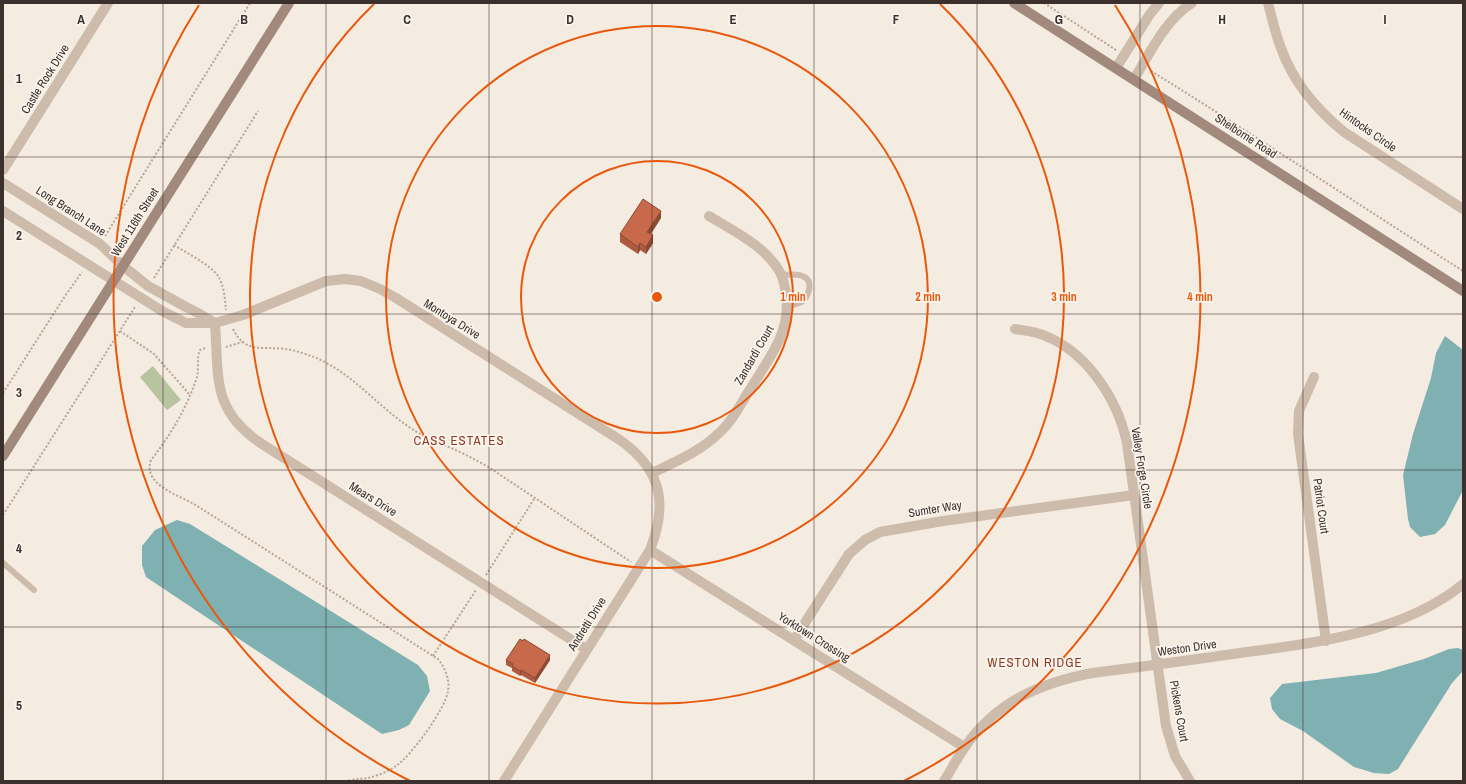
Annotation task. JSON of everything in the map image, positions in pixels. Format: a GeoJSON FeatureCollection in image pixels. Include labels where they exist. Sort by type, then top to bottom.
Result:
{"type":"FeatureCollection","features":[{"type":"Feature","properties":{"kind":"main road","name":"West 116th Street"},"geometry":{"type":"LineString","coordinates":[[3,456],[288,3]]}},
{"type":"Feature","properties":{"kind":"main road","name":"Shelborne Road"},"geometry":{"type":"LineString","coordinates":[[1014,3],[1463,291]]}},
{"type":"Feature","properties":{"kind":"street","name":"Castle Rock Drive"},"geometry":{"type":"LineString","coordinates":[[3,170],[108,3]]}},
{"type":"Feature","properties":{"kind":"street"},"geometry":{"type":"LineString","coordinates":[[1116,68],[1150,14],[1159,3]]}},
{"type":"Feature","properties":{"kind":"street"},"geometry":{"type":"LineString","coordinates":[[1134,80],[1165,29],[1174,18],[1192,3]]}},
{"type":"Feature","properties":{"kind":"street","name":"Hintocks Circle"},"geometry":{"type":"LineString","coordinates":[[1268,3],[1281,49],[1298,82],[1314,104],[1344,132],[1463,209]]}},
{"type":"Feature","properties":{"kind":"street","name":"Long Branch Lane"},"geometry":{"type":"LineString","coordinates":[[3,183],[100,244],[122,266]]}},
{"type":"Feature","properties":{"kind":"street"},"geometry":{"type":"LineString","coordinates":[[3,211],[114,280]]}},
{"type":"Feature","properties":{"kind":"street","name":"Zandardi Court"},"geometry":{"type":"LineString","coordinates":[[652,473],[701,447],[725,427],[777,346],[784,330],[787,306],[786,290],[781,275],[770,259],[759,248],[709,216]]}},
{"type":"Feature","properties":{"kind":"street"},"geometry":{"type":"LineString","coordinates":[[122,266],[148,286],[215,324]]}},
{"type":"Feature","properties":{"kind":"street","name":"Montoya Drive"},"geometry":{"type":"LineString","coordinates":[[114,280],[141,298],[186,323],[215,324],[243,315],[326,281],[345,279],[370,284],[402,302],[620,440],[637,453],[652,473]]}},
{"type":"Feature","properties":{"kind":"street","name":"Mears Drive"},"geometry":{"type":"LineString","coordinates":[[215,324],[218,379],[225,405],[232,418],[252,438],[586,650]]}},
{"type":"Feature","properties":{"kind":"street","name":"Valley Forge Circle"},"geometry":{"type":"LineString","coordinates":[[1015,329],[1036,333],[1056,342],[1075,355],[1097,378],[1114,405],[1124,430],[1158,665]]}},
{"type":"Feature","properties":{"kind":"street","name":"Patriot Court"},"geometry":{"type":"LineString","coordinates":[[1314,377],[1299,411],[1298,434],[1326,641]]}},
{"type":"Feature","properties":{"kind":"street","name":"Andretti Drive"},"geometry":{"type":"LineString","coordinates":[[504,781],[650,550],[655,537],[660,512],[658,490],[652,473]]}},
{"type":"Feature","properties":{"kind":"street","name":"Sumter Way"},"geometry":{"type":"LineString","coordinates":[[794,640],[849,554],[865,540],[880,532],[943,521],[1134,495]]}},
{"type":"Feature","properties":{"kind":"street","name":"Yorktown Crossing"},"geometry":{"type":"LineString","coordinates":[[650,550],[964,747]]}},
{"type":"Feature","properties":{"kind":"street","name":"Weston Drive"},"geometry":{"type":"LineString","coordinates":[[944,781],[964,747],[982,727],[996,714],[1026,693],[1042,686],[1075,676],[1326,641],[1406,618],[1449,596],[1463,584]]}},
{"type":"Feature","properties":{"kind":"street","name":"Pickens Court"},"geometry":{"type":"LineString","coordinates":[[1158,665],[1169,740],[1175,756],[1190,781]]}},
{"type":"Feature","properties":{"kind":"lane"},"geometry":{"type":"LineString","coordinates":[[781,275],[798,274],[805,277],[809,284],[808,293],[803,301],[798,304],[787,306]]}},
{"type":"Feature","properties":{"kind":"lane"},"geometry":{"type":"LineString","coordinates":[[3,563],[34,590]]}},
{"type":"Feature","properties":{"kind":"path"},"geometry":{"type":"LineString","coordinates":[[100,244],[250,3]]}},
{"type":"Feature","properties":{"kind":"path"},"geometry":{"type":"LineString","coordinates":[[1044,3],[1124,55]]}},
{"type":"Feature","properties":{"kind":"path"},"geometry":{"type":"LineString","coordinates":[[1142,66],[1232,122],[1301,168],[1463,271]]}},
{"type":"Feature","properties":{"kind":"path"},"geometry":{"type":"LineString","coordinates":[[148,286],[258,111]]}},
{"type":"Feature","properties":{"kind":"path"},"geometry":{"type":"LineString","coordinates":[[174,245],[210,268],[218,276],[222,286],[227,311],[235,333],[242,342],[256,348],[270,347],[287,349],[315,358],[334,367],[411,428],[493,470],[638,567]]}},
{"type":"Feature","properties":{"kind":"path"},"geometry":{"type":"LineString","coordinates":[[3,394],[87,264]]}},
{"type":"Feature","properties":{"kind":"path"},"geometry":{"type":"LineString","coordinates":[[3,515],[141,298]]}},
{"type":"Feature","properties":{"kind":"path"},"geometry":{"type":"LineString","coordinates":[[120,331],[154,354],[190,395]]}},
{"type":"Feature","properties":{"kind":"path"},"geometry":{"type":"LineString","coordinates":[[242,342],[230,347],[204,348],[199,351],[198,376],[170,433],[151,460],[149,472],[152,478],[160,486],[201,508],[438,659],[448,678],[448,693],[444,704],[434,721],[407,756],[399,764],[369,778],[347,781]]}},
{"type":"Feature","properties":{"kind":"path"},"geometry":{"type":"LineString","coordinates":[[366,781],[369,778]]}},
{"type":"Feature","properties":{"kind":"green space"},"geometry":{"type":"Polygon","coordinates":[[[153,366],[181,400],[167,410],[140,377],[153,366]]]}},
{"type":"Feature","properties":{"kind":"water"},"geometry":{"type":"Polygon","coordinates":[[[1445,336],[1463,350],[1463,490],[1445,525],[1435,534],[1420,537],[1410,527],[1403,475],[1413,434],[1431,378],[1436,353],[1445,336]]]}},
{"type":"Feature","properties":{"kind":"water"},"geometry":{"type":"Polygon","coordinates":[[[177,520],[190,524],[418,665],[427,676],[430,691],[409,725],[399,730],[382,734],[146,577],[142,565],[142,546],[155,530],[177,520]]]}},
{"type":"Feature","properties":{"kind":"water"},"geometry":{"type":"Polygon","coordinates":[[[1458,648],[1463,650],[1463,671],[1452,683],[1398,769],[1389,774],[1374,773],[1354,767],[1303,731],[1280,719],[1272,709],[1270,698],[1282,684],[1376,673],[1424,659],[1449,649],[1458,648]]]}},
{"type":"Feature","properties":{"kind":"building"},"geometry":{"type":"Polygon","coordinates":[[[643,199],[661,211],[647,232],[653,235],[646,247],[640,243],[638,247],[620,234],[643,199]]]}},
{"type":"Feature","properties":{"kind":"building"},"geometry":{"type":"Polygon","coordinates":[[[520,639],[523,641],[524,639],[550,655],[535,678],[521,670],[520,671],[506,660],[520,639]]]}},
{"type":"Feature","properties":{"kind":"district","name":"CASS ESTATES"},"geometry":{"type":"Point","coordinates":[459,440]}},
{"type":"Feature","properties":{"kind":"district","name":"WESTON RIDGE"},"geometry":{"type":"Point","coordinates":[1035,662]}}]}
